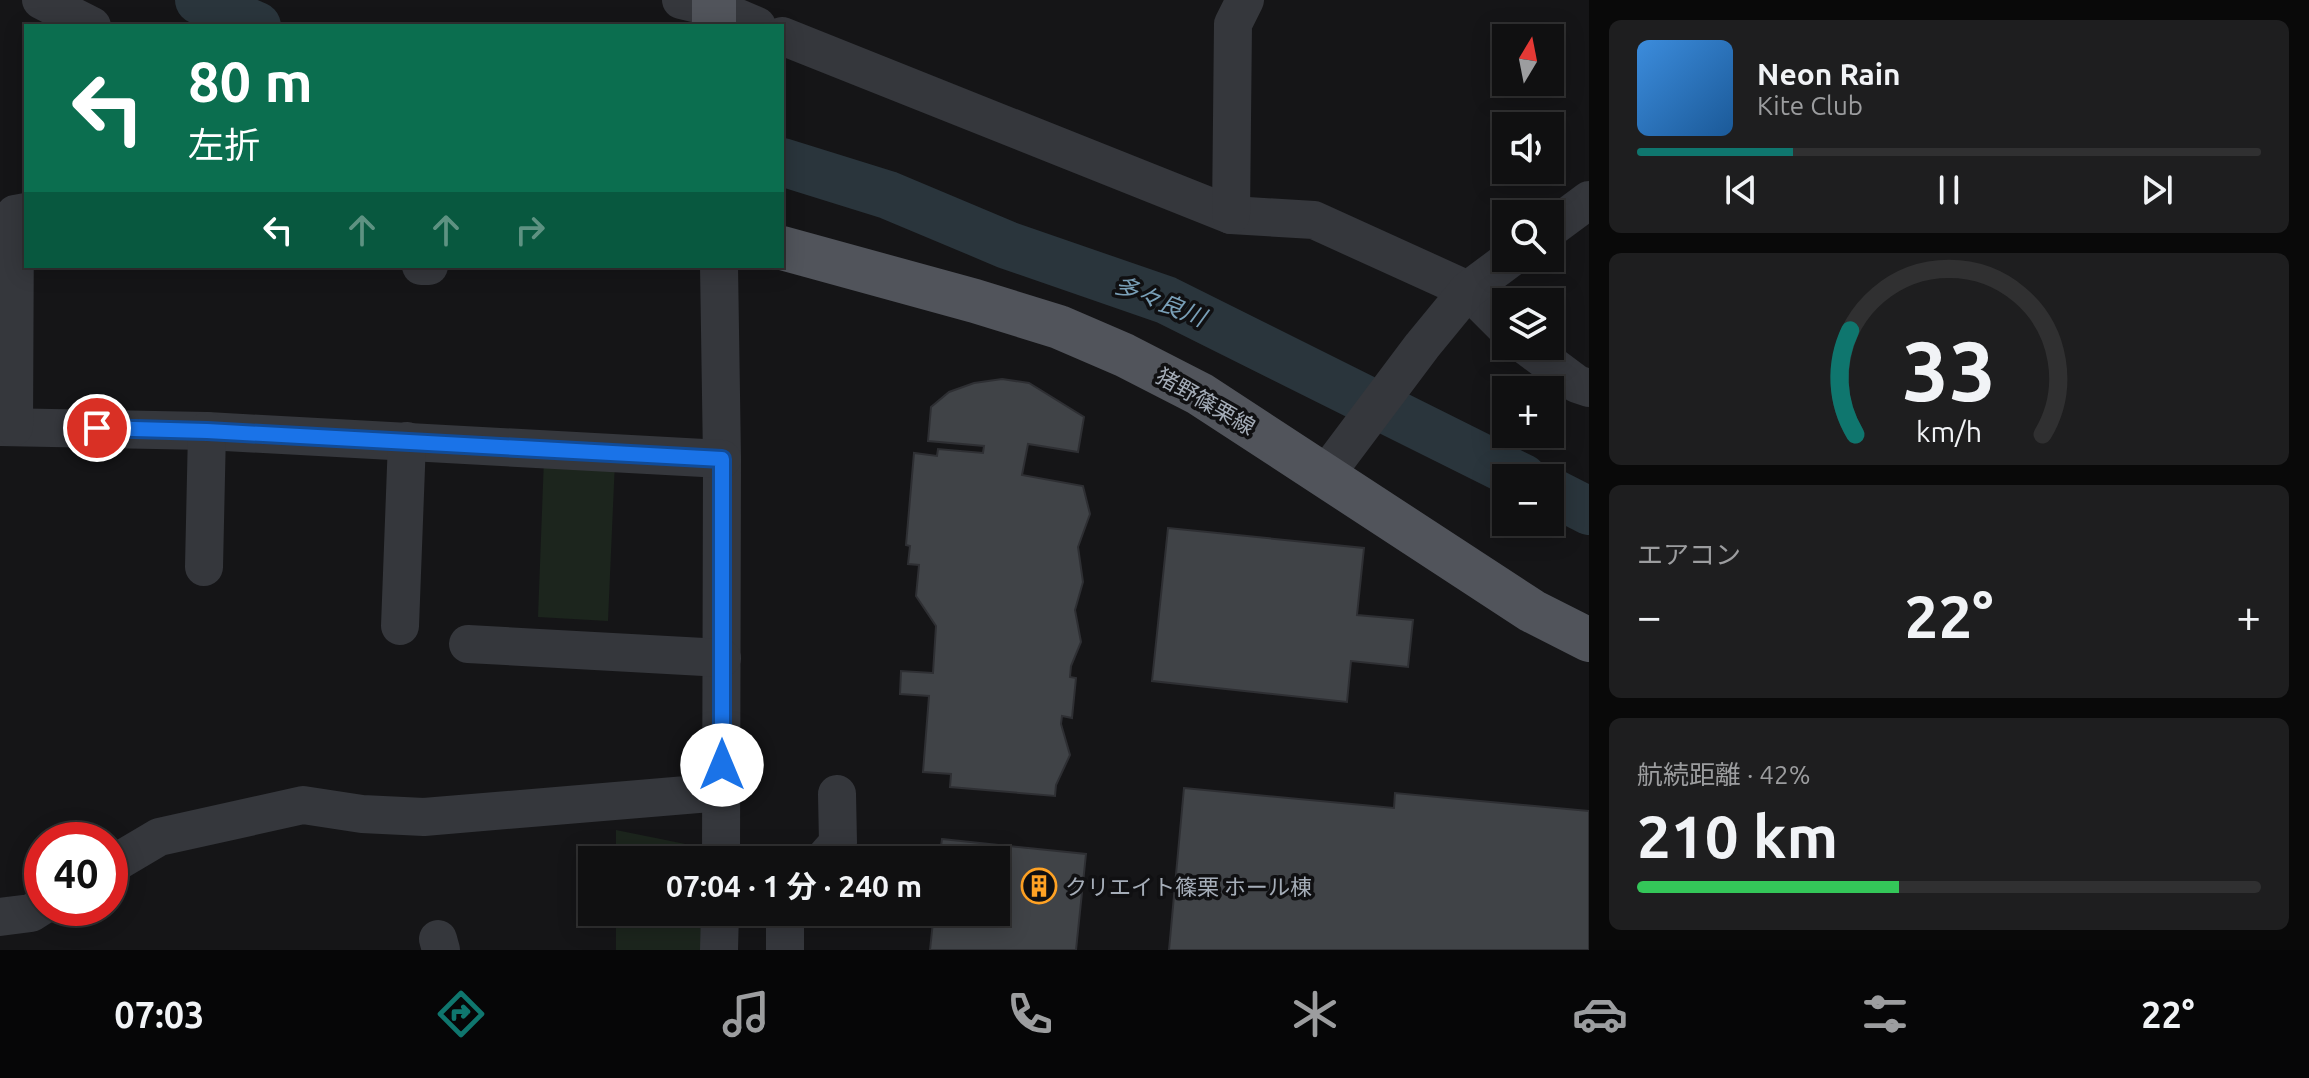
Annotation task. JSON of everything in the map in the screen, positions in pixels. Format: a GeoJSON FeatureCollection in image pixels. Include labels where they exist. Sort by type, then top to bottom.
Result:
{"type":"FeatureCollection","features":[{"type":"Feature","properties":{"kind":"main road","name":"猪野篠栗線"},"geometry":{"type":"LineString","coordinates":[[784,249],[1059,327],[1124,355],[1333,466],[1532,611],[1589,640]]}},
{"type":"Feature","properties":{"kind":"street"},"geometry":{"type":"LineString","coordinates":[[41,0],[86,24]]}},
{"type":"Feature","properties":{"kind":"street"},"geometry":{"type":"LineString","coordinates":[[1231,215],[1233,24],[1242,1]]}},
{"type":"Feature","properties":{"kind":"street"},"geometry":{"type":"LineString","coordinates":[[708,11],[750,24]]}},
{"type":"Feature","properties":{"kind":"street"},"geometry":{"type":"LineString","coordinates":[[784,37],[1231,215],[1314,220],[1468,290],[1492,314]]}},
{"type":"Feature","properties":{"kind":"street"},"geometry":{"type":"LineString","coordinates":[[1564,219],[1589,200]]}},
{"type":"Feature","properties":{"kind":"street"},"geometry":{"type":"LineString","coordinates":[[14,214],[7,427],[207,431],[722,459]]}},
{"type":"Feature","properties":{"kind":"street"},"geometry":{"type":"LineString","coordinates":[[719,268],[721,846]]}},
{"type":"Feature","properties":{"kind":"street"},"geometry":{"type":"LineString","coordinates":[[1333,466],[1422,346],[1468,290],[1492,272]]}},
{"type":"Feature","properties":{"kind":"street"},"geometry":{"type":"LineString","coordinates":[[1545,360],[1577,384],[1589,388]]}},
{"type":"Feature","properties":{"kind":"street"},"geometry":{"type":"LineString","coordinates":[[204,567],[207,431]]}},
{"type":"Feature","properties":{"kind":"street"},"geometry":{"type":"LineString","coordinates":[[400,626],[407,441]]}},
{"type":"Feature","properties":{"kind":"street"},"geometry":{"type":"LineString","coordinates":[[468,644],[722,658]]}},
{"type":"Feature","properties":{"kind":"street"},"geometry":{"type":"LineString","coordinates":[[128,855],[159,837],[303,805],[362,814],[424,817],[722,792]]}},
{"type":"Feature","properties":{"kind":"street"},"geometry":{"type":"LineString","coordinates":[[835,846],[838,843],[837,794]]}},
{"type":"Feature","properties":{"kind":"street"},"geometry":{"type":"LineString","coordinates":[[0,917],[24,914]]}},
{"type":"Feature","properties":{"kind":"street"},"geometry":{"type":"LineString","coordinates":[[719,950],[720,926]]}},
{"type":"Feature","properties":{"kind":"street"},"geometry":{"type":"LineString","coordinates":[[785,926],[785,950]]}},
{"type":"Feature","properties":{"kind":"shaded area"},"geometry":{"type":"Polygon","coordinates":[[[544,458],[615,461],[608,621],[538,617],[544,458]]]}},
{"type":"Feature","properties":{"kind":"shaded area"},"geometry":{"type":"Polygon","coordinates":[[[616,830],[695,846],[616,846],[616,830]]]}},
{"type":"Feature","properties":{"kind":"shaded area"},"geometry":{"type":"Polygon","coordinates":[[[616,926],[709,926],[709,950],[616,950],[616,926]]]}},
{"type":"Feature","properties":{"kind":"building"},"geometry":{"type":"Polygon","coordinates":[[[1002,379],[1029,383],[1084,417],[1078,452],[1028,444],[1022,475],[1083,486],[1090,514],[1078,547],[1083,582],[1075,610],[1081,642],[1071,666],[1070,677],[1076,678],[1072,718],[1062,716],[1061,724],[1070,755],[1056,785],[1055,796],[950,787],[951,774],[923,772],[929,696],[900,694],[901,671],[933,673],[936,626],[916,596],[919,565],[908,564],[910,546],[906,545],[914,453],[937,456],[938,449],[983,453],[984,446],[928,441],[931,407],[949,392],[974,383],[1002,379]]]}},
{"type":"Feature","properties":{"kind":"building"},"geometry":{"type":"Polygon","coordinates":[[[1168,528],[1364,548],[1357,615],[1413,620],[1408,667],[1351,661],[1347,702],[1152,681],[1168,528]]]}},
{"type":"Feature","properties":{"kind":"building"},"geometry":{"type":"Polygon","coordinates":[[[1184,788],[1394,808],[1395,793],[1589,811],[1589,950],[1169,950],[1184,788]]]}},
{"type":"Feature","properties":{"kind":"building","name":"クリエイト篠栗 ホール棟"},"geometry":{"type":"Polygon","coordinates":[[[942,839],[1009,846],[941,846],[942,839]]]}},
{"type":"Feature","properties":{"kind":"building","name":"クリエイト篠栗 ホール棟"},"geometry":{"type":"Polygon","coordinates":[[[1010,846],[1086,854],[1076,950],[930,950],[933,926],[1010,926],[1010,846]]]}},
{"type":"Feature","properties":{"kind":"waterway","name":"多々良川"},"geometry":{"type":"LineString","coordinates":[[199,0],[253,24]]}},
{"type":"Feature","properties":{"kind":"waterway","name":"多々良川"},"geometry":{"type":"LineString","coordinates":[[784,163],[888,195],[1007,245],[1166,300],[1495,464]]}},
{"type":"Feature","properties":{"kind":"waterway","name":"多々良川"},"geometry":{"type":"LineString","coordinates":[[1564,498],[1589,511]]}},
{"type":"Feature","properties":{"kind":"place","name":"クリエイト篠栗 ホール棟"},"geometry":{"type":"Point","coordinates":[1039,886]}},
{"type":"Feature","properties":{"kind":"route"},"geometry":{"type":"LineString","coordinates":[[97,428],[207,431],[722,459],[722,765]]}}]}
